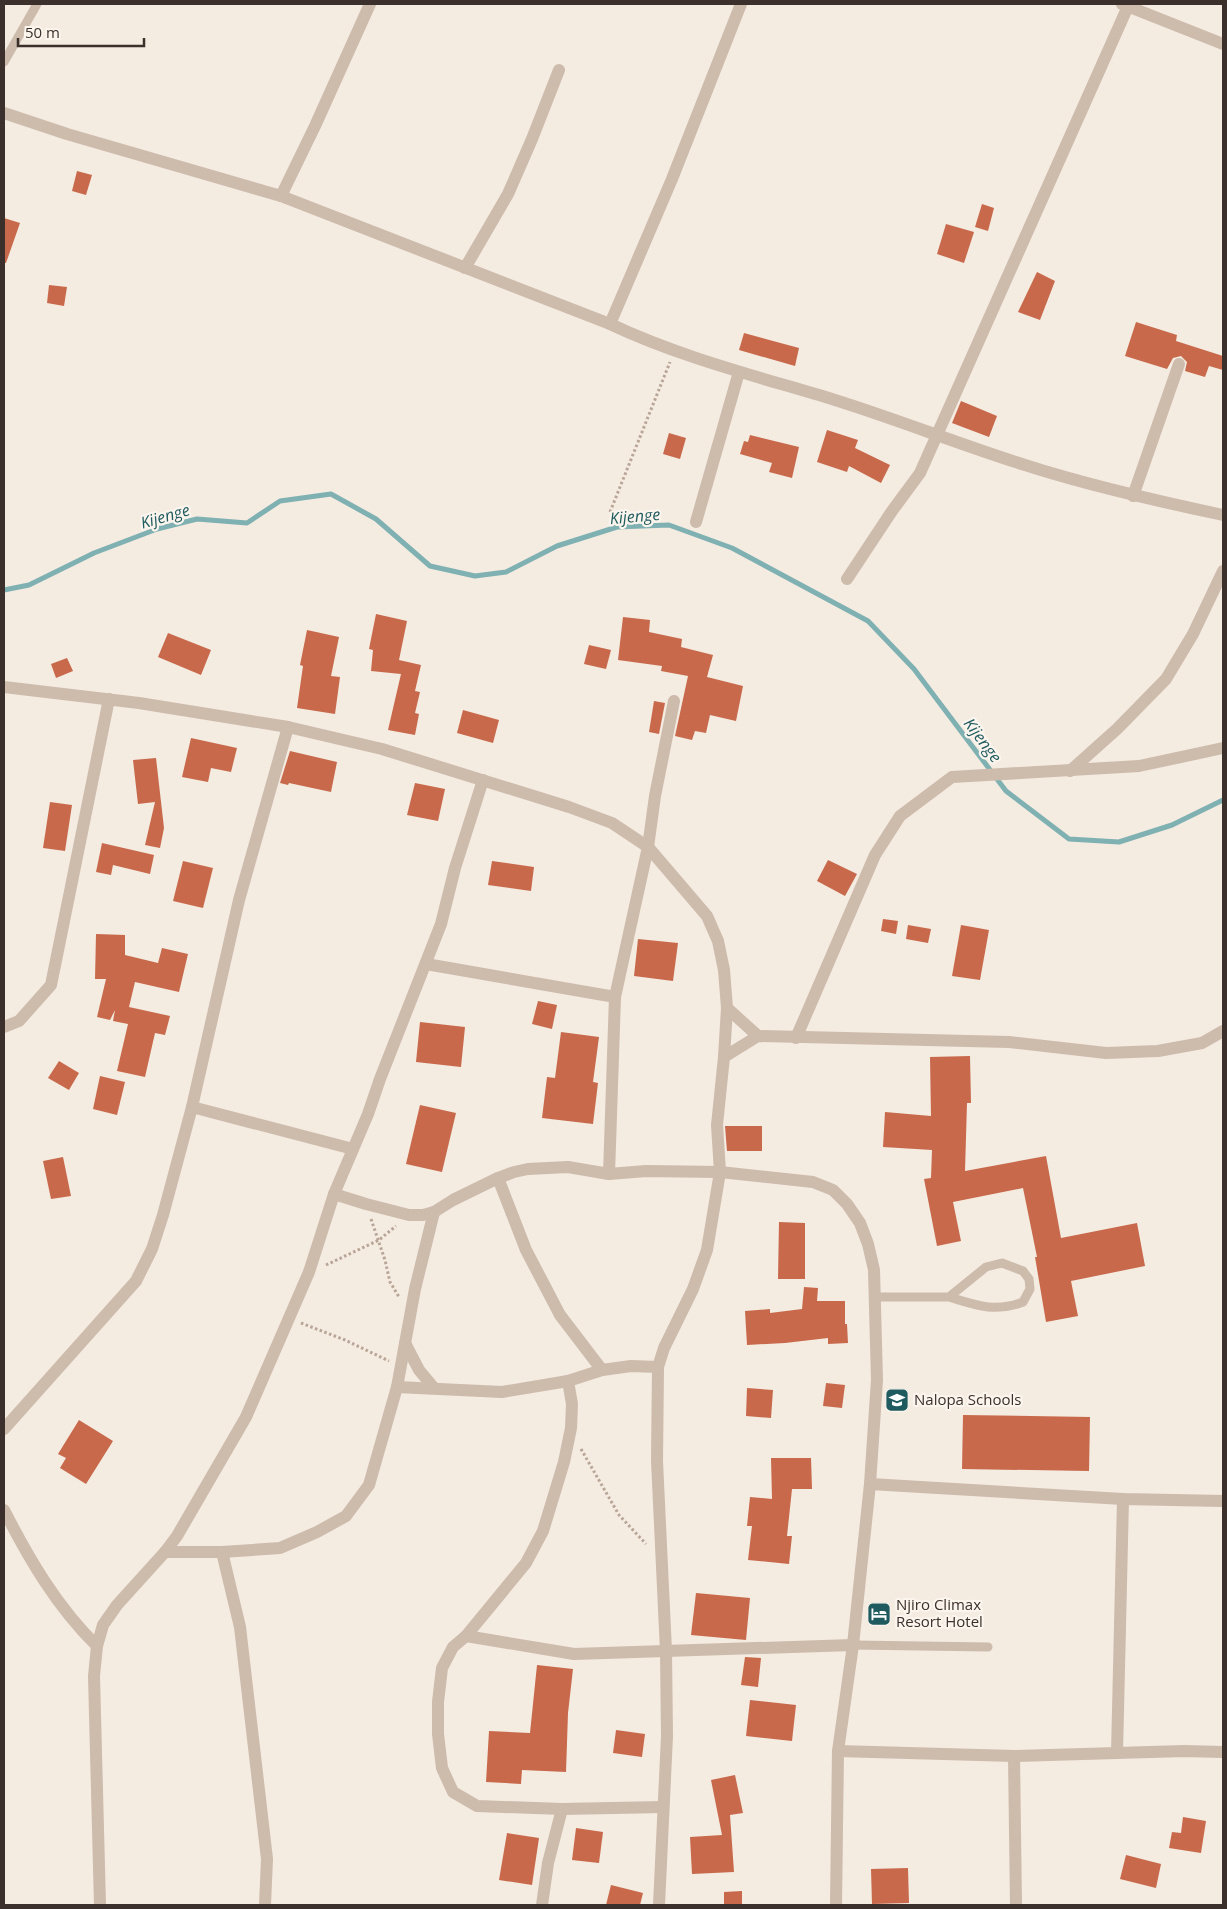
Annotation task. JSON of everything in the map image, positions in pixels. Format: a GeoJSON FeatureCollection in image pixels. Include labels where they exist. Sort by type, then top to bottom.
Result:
{"type":"FeatureCollection","features":[{"type":"Feature","properties":{"kind":"street"},"geometry":{"type":"LineString","coordinates":[[281,196],[370,4]]}},
{"type":"Feature","properties":{"kind":"street"},"geometry":{"type":"LineString","coordinates":[[610,324],[672,179],[740,4]]}},
{"type":"Feature","properties":{"kind":"street"},"geometry":{"type":"LineString","coordinates":[[846,579],[892,511],[920,474],[1126,4],[1223,44]]}},
{"type":"Feature","properties":{"kind":"street"},"geometry":{"type":"LineString","coordinates":[[465,268],[508,194],[559,70]]}},
{"type":"Feature","properties":{"kind":"street"},"geometry":{"type":"LineString","coordinates":[[4,113],[67,134],[281,196],[610,324],[637,337],[739,372],[836,401],[1026,466],[1133,496],[1223,515]]}},
{"type":"Feature","properties":{"kind":"street"},"geometry":{"type":"LineString","coordinates":[[1133,496],[1179,364]]}},
{"type":"Feature","properties":{"kind":"street"},"geometry":{"type":"LineString","coordinates":[[696,522],[739,372]]}},
{"type":"Feature","properties":{"kind":"street"},"geometry":{"type":"LineString","coordinates":[[1070,771],[1117,729],[1166,679],[1193,634],[1223,571]]}},
{"type":"Feature","properties":{"kind":"street"},"geometry":{"type":"LineString","coordinates":[[4,687],[109,699],[288,727],[382,749],[569,807],[612,822],[648,847],[707,916],[718,941],[724,970],[727,1008],[717,1125],[720,1172],[707,1250],[693,1289],[664,1348],[658,1367],[657,1461],[666,1651],[667,1736],[662,1807],[659,1905]]}},
{"type":"Feature","properties":{"kind":"street"},"geometry":{"type":"LineString","coordinates":[[4,1027],[19,1021],[51,985],[109,699]]}},
{"type":"Feature","properties":{"kind":"street"},"geometry":{"type":"LineString","coordinates":[[610,1174],[615,997],[648,847],[655,796],[674,701]]}},
{"type":"Feature","properties":{"kind":"street"},"geometry":{"type":"LineString","coordinates":[[4,1429],[136,1281],[152,1249],[164,1215],[192,1107],[239,900],[288,727]]}},
{"type":"Feature","properties":{"kind":"street"},"geometry":{"type":"LineString","coordinates":[[796,1038],[875,855],[900,816],[952,777],[1139,766],[1223,748]]}},
{"type":"Feature","properties":{"kind":"street"},"geometry":{"type":"LineString","coordinates":[[100,1905],[94,1676],[97,1646],[103,1625],[116,1605],[165,1552],[177,1536],[246,1417],[271,1363],[309,1272],[334,1194],[368,1114],[441,924],[455,868],[483,780]]}},
{"type":"Feature","properties":{"kind":"street"},"geometry":{"type":"LineString","coordinates":[[426,964],[615,997]]}},
{"type":"Feature","properties":{"kind":"street"},"geometry":{"type":"LineString","coordinates":[[727,1008],[758,1036]]}},
{"type":"Feature","properties":{"kind":"street"},"geometry":{"type":"LineString","coordinates":[[724,1057],[758,1036],[1009,1042],[1106,1053],[1158,1051],[1202,1043],[1223,1031]]}},
{"type":"Feature","properties":{"kind":"street"},"geometry":{"type":"LineString","coordinates":[[192,1107],[353,1149]]}},
{"type":"Feature","properties":{"kind":"street"},"geometry":{"type":"LineString","coordinates":[[334,1194],[409,1215],[423,1216],[498,1178],[528,1169],[568,1167],[610,1174],[646,1171],[720,1172],[813,1182],[833,1190],[847,1204],[860,1223],[868,1244],[874,1270],[877,1380],[870,1484],[853,1645],[838,1751],[836,1905]]}},
{"type":"Feature","properties":{"kind":"street"},"geometry":{"type":"LineString","coordinates":[[498,1178],[526,1250],[556,1307],[602,1370]]}},
{"type":"Feature","properties":{"kind":"street"},"geometry":{"type":"LineString","coordinates":[[165,1552],[222,1552],[280,1548],[317,1532],[346,1516],[369,1485],[402,1367],[410,1317],[434,1212]]}},
{"type":"Feature","properties":{"kind":"street"},"geometry":{"type":"LineString","coordinates":[[405,1343],[419,1370],[434,1388]]}},
{"type":"Feature","properties":{"kind":"street"},"geometry":{"type":"LineString","coordinates":[[397,1387],[502,1392],[568,1381],[602,1370],[631,1366],[658,1367]]}},
{"type":"Feature","properties":{"kind":"street"},"geometry":{"type":"LineString","coordinates":[[568,1381],[572,1404],[572,1428],[564,1462],[543,1531],[526,1563],[466,1636],[453,1647],[442,1668],[438,1702],[438,1734],[442,1768],[453,1792],[477,1806],[562,1809],[662,1807]]}},
{"type":"Feature","properties":{"kind":"street"},"geometry":{"type":"LineString","coordinates":[[870,1484],[1123,1499],[1223,1502]]}},
{"type":"Feature","properties":{"kind":"street"},"geometry":{"type":"LineString","coordinates":[[1117,1753],[1123,1499]]}},
{"type":"Feature","properties":{"kind":"street"},"geometry":{"type":"LineString","coordinates":[[4,1510],[29,1558],[67,1612],[97,1646]]}},
{"type":"Feature","properties":{"kind":"street"},"geometry":{"type":"LineString","coordinates":[[222,1552],[240,1627],[267,1860],[264,1905]]}},
{"type":"Feature","properties":{"kind":"street"},"geometry":{"type":"LineString","coordinates":[[466,1636],[574,1654],[853,1645]]}},
{"type":"Feature","properties":{"kind":"street"},"geometry":{"type":"LineString","coordinates":[[838,1751],[1014,1756],[1184,1751],[1223,1752]]}},
{"type":"Feature","properties":{"kind":"street"},"geometry":{"type":"LineString","coordinates":[[1014,1756],[1016,1905]]}},
{"type":"Feature","properties":{"kind":"street"},"geometry":{"type":"LineString","coordinates":[[542,1905],[548,1863],[562,1809]]}},
{"type":"Feature","properties":{"kind":"lane"},"geometry":{"type":"LineString","coordinates":[[4,62],[37,4]]}},
{"type":"Feature","properties":{"kind":"lane"},"geometry":{"type":"LineString","coordinates":[[876,1297],[948,1297],[996,1309],[1010,1307],[1023,1302],[1030,1289],[1029,1279],[1023,1271],[1015,1266],[1002,1263],[986,1267],[948,1297]]}},
{"type":"Feature","properties":{"kind":"lane"},"geometry":{"type":"LineString","coordinates":[[853,1645],[988,1648]]}},
{"type":"Feature","properties":{"kind":"path"},"geometry":{"type":"LineString","coordinates":[[610,512],[675,350]]}},
{"type":"Feature","properties":{"kind":"path"},"geometry":{"type":"LineString","coordinates":[[366,1204],[379,1240],[390,1282],[410,1317]]}},
{"type":"Feature","properties":{"kind":"path"},"geometry":{"type":"LineString","coordinates":[[309,1272],[379,1240],[409,1215]]}},
{"type":"Feature","properties":{"kind":"path"},"geometry":{"type":"LineString","coordinates":[[290,1316],[304,1325],[345,1340],[402,1367]]}},
{"type":"Feature","properties":{"kind":"path"},"geometry":{"type":"LineString","coordinates":[[572,1428],[587,1460],[618,1516],[662,1561]]}},
{"type":"Feature","properties":{"kind":"building"},"geometry":{"type":"Polygon","coordinates":[[[77,171],[92,175],[86,195],[72,191],[77,171]]]}},
{"type":"Feature","properties":{"kind":"building"},"geometry":{"type":"Polygon","coordinates":[[[982,204],[994,208],[988,231],[975,227],[982,204]]]}},
{"type":"Feature","properties":{"kind":"building"},"geometry":{"type":"Polygon","coordinates":[[[4,218],[20,223],[6,263],[4,263],[4,218]]]}},
{"type":"Feature","properties":{"kind":"building"},"geometry":{"type":"Polygon","coordinates":[[[946,224],[974,232],[964,263],[937,254],[946,224]]]}},
{"type":"Feature","properties":{"kind":"building"},"geometry":{"type":"Polygon","coordinates":[[[1037,272],[1055,281],[1040,320],[1018,312],[1037,272]]]}},
{"type":"Feature","properties":{"kind":"building"},"geometry":{"type":"Polygon","coordinates":[[[49,285],[67,287],[64,306],[47,303],[49,285]]]}},
{"type":"Feature","properties":{"kind":"building"},"geometry":{"type":"Polygon","coordinates":[[[1136,322],[1177,335],[1176,341],[1223,356],[1223,370],[1209,366],[1205,377],[1185,371],[1187,362],[1181,356],[1173,358],[1167,369],[1125,356],[1136,322]]]}},
{"type":"Feature","properties":{"kind":"building"},"geometry":{"type":"Polygon","coordinates":[[[744,333],[799,348],[795,366],[739,350],[744,333]]]}},
{"type":"Feature","properties":{"kind":"building"},"geometry":{"type":"Polygon","coordinates":[[[961,401],[997,416],[989,437],[952,423],[961,401]]]}},
{"type":"Feature","properties":{"kind":"building"},"geometry":{"type":"Polygon","coordinates":[[[827,430],[858,440],[855,448],[890,465],[881,483],[849,466],[847,472],[817,462],[827,430]]]}},
{"type":"Feature","properties":{"kind":"building"},"geometry":{"type":"Polygon","coordinates":[[[669,433],[686,438],[680,459],[663,454],[669,433]]]}},
{"type":"Feature","properties":{"kind":"building"},"geometry":{"type":"Polygon","coordinates":[[[750,435],[799,447],[792,478],[769,472],[772,463],[740,454],[744,441],[748,442],[750,435]]]}},
{"type":"Feature","properties":{"kind":"building"},"geometry":{"type":"Polygon","coordinates":[[[376,614],[407,621],[399,660],[421,665],[415,691],[420,692],[415,713],[419,714],[415,735],[388,730],[401,674],[371,671],[373,650],[369,649],[376,614]]]}},
{"type":"Feature","properties":{"kind":"building"},"geometry":{"type":"Polygon","coordinates":[[[623,617],[650,620],[649,632],[682,639],[681,647],[713,655],[707,677],[743,686],[736,721],[710,715],[706,733],[695,731],[692,740],[675,736],[688,676],[661,671],[662,666],[618,660],[623,617]]]}},
{"type":"Feature","properties":{"kind":"building"},"geometry":{"type":"Polygon","coordinates":[[[307,630],[339,637],[331,676],[340,677],[335,714],[297,708],[303,666],[300,665],[307,630]]]}},
{"type":"Feature","properties":{"kind":"building"},"geometry":{"type":"Polygon","coordinates":[[[168,633],[211,650],[201,675],[158,657],[168,633]]]}},
{"type":"Feature","properties":{"kind":"building"},"geometry":{"type":"Polygon","coordinates":[[[589,645],[611,650],[606,669],[584,664],[589,645]]]}},
{"type":"Feature","properties":{"kind":"building"},"geometry":{"type":"Polygon","coordinates":[[[67,658],[73,671],[56,678],[51,664],[67,658]]]}},
{"type":"Feature","properties":{"kind":"building"},"geometry":{"type":"Polygon","coordinates":[[[654,701],[665,703],[659,734],[649,732],[654,701]]]}},
{"type":"Feature","properties":{"kind":"building"},"geometry":{"type":"Polygon","coordinates":[[[463,710],[499,720],[493,743],[457,733],[463,710]]]}},
{"type":"Feature","properties":{"kind":"building"},"geometry":{"type":"Polygon","coordinates":[[[191,738],[237,748],[231,772],[211,768],[208,782],[182,777],[191,738]]]}},
{"type":"Feature","properties":{"kind":"building"},"geometry":{"type":"Polygon","coordinates":[[[290,751],[337,762],[331,792],[289,783],[288,785],[280,783],[290,751]]]}},
{"type":"Feature","properties":{"kind":"building"},"geometry":{"type":"Polygon","coordinates":[[[156,758],[164,828],[160,848],[145,845],[155,802],[138,804],[133,760],[156,758]]]}},
{"type":"Feature","properties":{"kind":"building"},"geometry":{"type":"Polygon","coordinates":[[[415,783],[445,789],[438,821],[407,815],[415,783]]]}},
{"type":"Feature","properties":{"kind":"building"},"geometry":{"type":"Polygon","coordinates":[[[50,802],[72,805],[65,851],[43,848],[50,802]]]}},
{"type":"Feature","properties":{"kind":"building"},"geometry":{"type":"Polygon","coordinates":[[[102,843],[154,855],[150,874],[113,865],[111,875],[96,872],[102,843]]]}},
{"type":"Feature","properties":{"kind":"building"},"geometry":{"type":"Polygon","coordinates":[[[828,860],[857,874],[845,896],[817,881],[828,860]]]}},
{"type":"Feature","properties":{"kind":"building"},"geometry":{"type":"Polygon","coordinates":[[[183,861],[213,868],[203,908],[173,901],[183,861]]]}},
{"type":"Feature","properties":{"kind":"building"},"geometry":{"type":"Polygon","coordinates":[[[492,861],[534,867],[531,891],[488,885],[492,861]]]}},
{"type":"Feature","properties":{"kind":"building"},"geometry":{"type":"Polygon","coordinates":[[[883,919],[898,921],[896,934],[881,931],[883,919]]]}},
{"type":"Feature","properties":{"kind":"building"},"geometry":{"type":"Polygon","coordinates":[[[908,925],[931,929],[928,943],[906,939],[908,925]]]}},
{"type":"Feature","properties":{"kind":"building"},"geometry":{"type":"Polygon","coordinates":[[[961,925],[989,930],[980,980],[952,976],[961,925]]]}},
{"type":"Feature","properties":{"kind":"building"},"geometry":{"type":"Polygon","coordinates":[[[96,934],[125,935],[125,955],[158,963],[162,948],[188,954],[179,992],[135,982],[129,1007],[170,1016],[165,1035],[155,1033],[145,1077],[117,1071],[128,1024],[113,1021],[115,1010],[110,1020],[97,1017],[106,979],[95,979],[96,934]]]}},
{"type":"Feature","properties":{"kind":"building"},"geometry":{"type":"Polygon","coordinates":[[[638,939],[678,943],[673,981],[634,976],[638,939]]]}},
{"type":"Feature","properties":{"kind":"building"},"geometry":{"type":"Polygon","coordinates":[[[538,1001],[557,1005],[552,1029],[532,1024],[538,1001]]]}},
{"type":"Feature","properties":{"kind":"building"},"geometry":{"type":"Polygon","coordinates":[[[420,1022],[465,1027],[461,1067],[416,1062],[420,1022]]]}},
{"type":"Feature","properties":{"kind":"building"},"geometry":{"type":"Polygon","coordinates":[[[561,1032],[599,1037],[593,1082],[598,1083],[593,1124],[542,1118],[547,1077],[555,1078],[561,1032]]]}},
{"type":"Feature","properties":{"kind":"building"},"geometry":{"type":"Polygon","coordinates":[[[970,1056],[971,1103],[967,1103],[965,1171],[1046,1156],[1061,1238],[1137,1223],[1145,1266],[1071,1281],[1078,1316],[1046,1322],[1035,1257],[1037,1257],[1023,1188],[953,1202],[961,1241],[937,1246],[924,1179],[931,1178],[932,1150],[883,1147],[885,1112],[931,1116],[930,1057],[970,1056]]]}},
{"type":"Feature","properties":{"kind":"building"},"geometry":{"type":"Polygon","coordinates":[[[59,1061],[79,1073],[69,1090],[48,1078],[59,1061]]]}},
{"type":"Feature","properties":{"kind":"building"},"geometry":{"type":"Polygon","coordinates":[[[100,1076],[125,1082],[117,1115],[93,1109],[100,1076]]]}},
{"type":"Feature","properties":{"kind":"building"},"geometry":{"type":"Polygon","coordinates":[[[420,1105],[456,1113],[442,1172],[406,1164],[420,1105]]]}},
{"type":"Feature","properties":{"kind":"building"},"geometry":{"type":"Polygon","coordinates":[[[725,1126],[762,1126],[762,1151],[727,1151],[725,1126]]]}},
{"type":"Feature","properties":{"kind":"building"},"geometry":{"type":"Polygon","coordinates":[[[63,1157],[71,1196],[51,1199],[43,1161],[63,1157]]]}},
{"type":"Feature","properties":{"kind":"building"},"geometry":{"type":"Polygon","coordinates":[[[779,1222],[805,1223],[805,1279],[778,1279],[779,1222]]]}},
{"type":"Feature","properties":{"kind":"building"},"geometry":{"type":"Polygon","coordinates":[[[804,1287],[818,1288],[817,1301],[845,1301],[845,1324],[847,1324],[848,1343],[828,1344],[828,1338],[747,1345],[745,1311],[770,1309],[770,1313],[802,1309],[804,1287]]]}},
{"type":"Feature","properties":{"kind":"building"},"geometry":{"type":"Polygon","coordinates":[[[826,1383],[845,1385],[842,1408],[823,1406],[826,1383]]]}},
{"type":"Feature","properties":{"kind":"building"},"geometry":{"type":"Polygon","coordinates":[[[747,1388],[773,1390],[771,1418],[746,1416],[747,1388]]]}},
{"type":"Feature","properties":{"kind":"building"},"geometry":{"type":"Polygon","coordinates":[[[963,1415],[1090,1417],[1089,1471],[962,1469],[963,1415]]]}},
{"type":"Feature","properties":{"kind":"building"},"geometry":{"type":"Polygon","coordinates":[[[79,1420],[113,1441],[86,1484],[60,1468],[66,1458],[58,1454],[79,1420]]]}},
{"type":"Feature","properties":{"kind":"building"},"geometry":{"type":"Polygon","coordinates":[[[771,1458],[811,1458],[812,1489],[792,1489],[787,1536],[792,1536],[789,1564],[748,1560],[752,1526],[747,1526],[750,1497],[772,1499],[771,1458]]]}},
{"type":"Feature","properties":{"kind":"building"},"geometry":{"type":"Polygon","coordinates":[[[696,1593],[750,1598],[746,1640],[691,1635],[696,1593]]]}},
{"type":"Feature","properties":{"kind":"building"},"geometry":{"type":"Polygon","coordinates":[[[745,1657],[761,1658],[758,1687],[741,1685],[745,1657]]]}},
{"type":"Feature","properties":{"kind":"building"},"geometry":{"type":"Polygon","coordinates":[[[537,1665],[573,1669],[568,1713],[566,1772],[522,1770],[521,1784],[486,1782],[489,1731],[530,1733],[537,1665]]]}},
{"type":"Feature","properties":{"kind":"building"},"geometry":{"type":"Polygon","coordinates":[[[750,1700],[796,1705],[792,1741],[746,1736],[750,1700]]]}},
{"type":"Feature","properties":{"kind":"building"},"geometry":{"type":"Polygon","coordinates":[[[616,1730],[645,1734],[642,1757],[613,1753],[616,1730]]]}},
{"type":"Feature","properties":{"kind":"building"},"geometry":{"type":"Polygon","coordinates":[[[735,1775],[743,1813],[730,1815],[734,1872],[692,1874],[690,1837],[722,1835],[711,1780],[735,1775]]]}},
{"type":"Feature","properties":{"kind":"building"},"geometry":{"type":"Polygon","coordinates":[[[1183,1817],[1206,1821],[1201,1853],[1169,1848],[1172,1832],[1181,1833],[1183,1817]]]}},
{"type":"Feature","properties":{"kind":"building"},"geometry":{"type":"Polygon","coordinates":[[[576,1828],[603,1832],[599,1863],[572,1860],[576,1828]]]}},
{"type":"Feature","properties":{"kind":"building"},"geometry":{"type":"Polygon","coordinates":[[[507,1833],[539,1838],[532,1885],[499,1880],[507,1833]]]}},
{"type":"Feature","properties":{"kind":"building"},"geometry":{"type":"Polygon","coordinates":[[[1126,1855],[1161,1864],[1156,1888],[1120,1879],[1126,1855]]]}},
{"type":"Feature","properties":{"kind":"building"},"geometry":{"type":"Polygon","coordinates":[[[908,1868],[909,1903],[872,1904],[871,1869],[908,1868]]]}},
{"type":"Feature","properties":{"kind":"building"},"geometry":{"type":"Polygon","coordinates":[[[611,1885],[643,1893],[640,1905],[606,1905],[611,1885]]]}},
{"type":"Feature","properties":{"kind":"building"},"geometry":{"type":"Polygon","coordinates":[[[742,1891],[742,1905],[724,1905],[724,1892],[742,1891]]]}},
{"type":"Feature","properties":{"kind":"waterway","name":"Kijenge"},"geometry":{"type":"LineString","coordinates":[[4,590],[29,585],[94,553],[157,529],[197,519],[247,523],[280,501],[331,494],[376,519],[430,566],[475,576],[506,572],[557,546],[617,527],[669,525],[732,548],[868,621],[914,669],[1006,791],[1069,839],[1119,842],[1172,825],[1223,800]]}},
{"type":"Feature","properties":{"kind":"place","name":"Nalopa Schools"},"geometry":{"type":"Point","coordinates":[897,1400]}},
{"type":"Feature","properties":{"kind":"place","name":"Njiro Climax Resort Hotel"},"geometry":{"type":"Point","coordinates":[879,1614]}}]}
